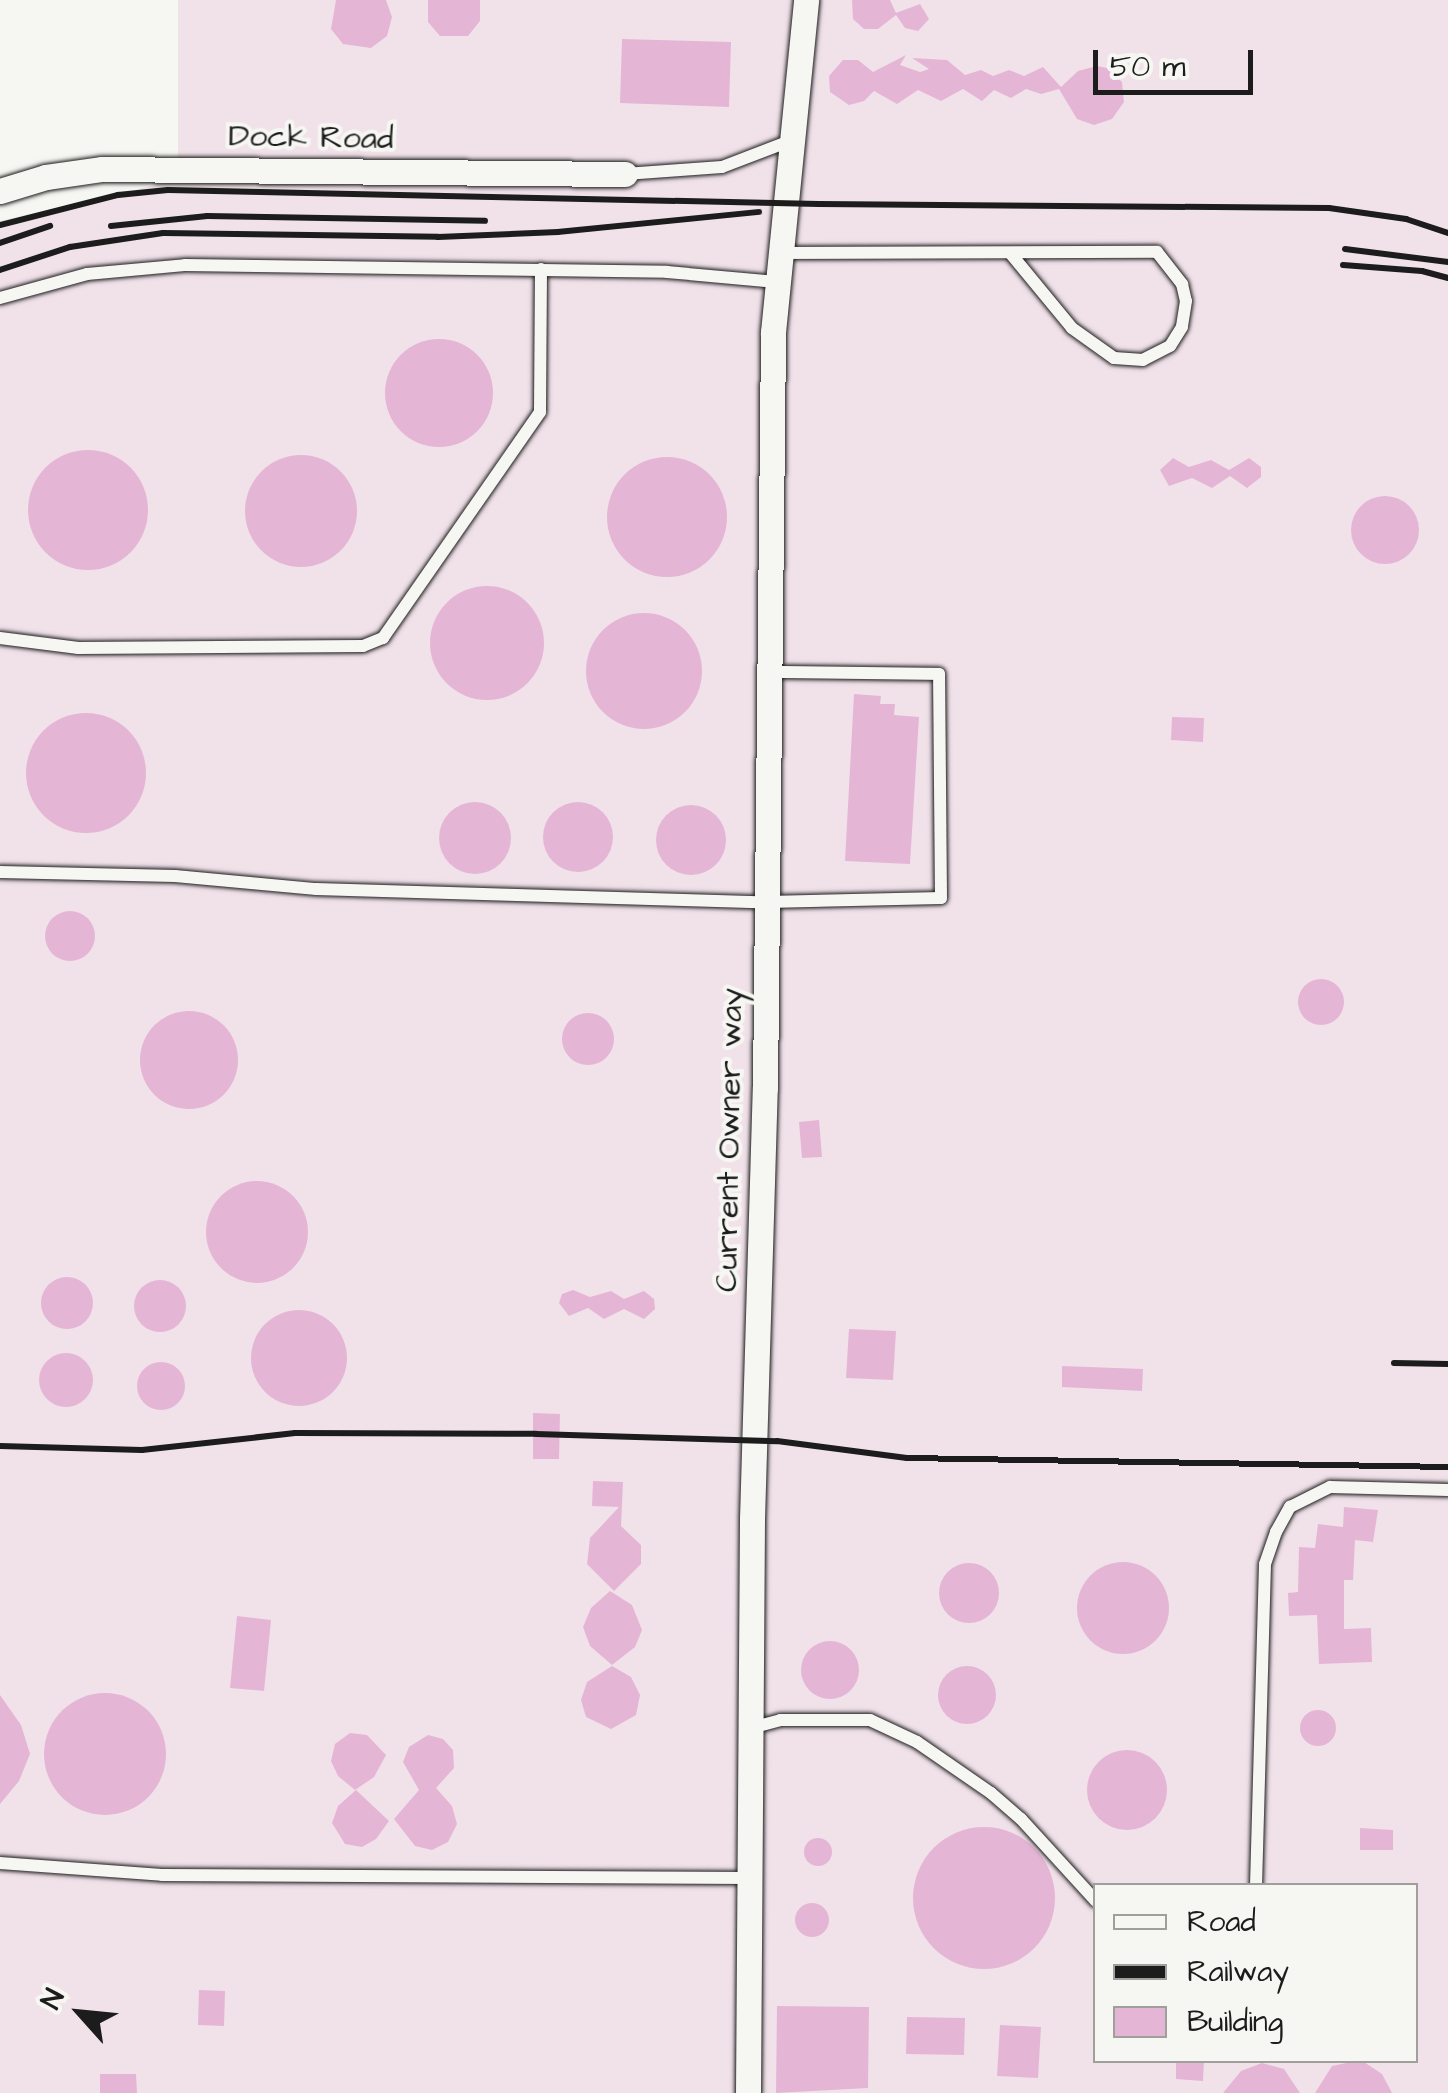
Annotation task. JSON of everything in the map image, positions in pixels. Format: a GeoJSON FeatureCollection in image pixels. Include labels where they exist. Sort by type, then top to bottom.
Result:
{"type":"FeatureCollection","features":[{"type":"Feature","properties":{"kind":"street","name":"Current Owner way"},"geometry":{"type":"LineString","coordinates":[[748,2093],[777,282],[806,0]]}},
{"type":"Feature","properties":{"kind":"street","name":"Dock Road"},"geometry":{"type":"LineString","coordinates":[[0,191],[46,177],[102,169],[625,174]]}},
{"type":"Feature","properties":{"kind":"lane"},"geometry":{"type":"LineString","coordinates":[[625,174],[722,167],[790,141]]}},
{"type":"Feature","properties":{"kind":"lane"},"geometry":{"type":"LineString","coordinates":[[780,253],[1157,252],[1182,284],[1186,301],[1182,327],[1170,346],[1143,360],[1114,358],[1072,328],[1011,254]]}},
{"type":"Feature","properties":{"kind":"lane"},"geometry":{"type":"LineString","coordinates":[[0,298],[86,274],[185,265],[667,272],[777,282]]}},
{"type":"Feature","properties":{"kind":"lane"},"geometry":{"type":"LineString","coordinates":[[0,638],[116,648],[363,646],[383,638],[540,412],[540,269]]}},
{"type":"Feature","properties":{"kind":"lane"},"geometry":{"type":"LineString","coordinates":[[0,872],[175,876],[316,889],[767,902],[941,898],[940,674],[769,672]]}},
{"type":"Feature","properties":{"kind":"lane"},"geometry":{"type":"LineString","coordinates":[[1256,1883],[1265,1564],[1276,1532],[1290,1507],[1330,1487],[1448,1490]]}},
{"type":"Feature","properties":{"kind":"lane"},"geometry":{"type":"LineString","coordinates":[[751,1728],[780,1720],[870,1720],[917,1742],[991,1793],[1021,1819],[1093,1899]]}},
{"type":"Feature","properties":{"kind":"lane"},"geometry":{"type":"LineString","coordinates":[[0,1863],[162,1875],[750,1878]]}},
{"type":"Feature","properties":{"kind":"shaded area"},"geometry":{"type":"Polygon","coordinates":[[[178,0],[1448,0],[1448,2093],[0,2093],[0,221],[178,180],[178,0]]]}},
{"type":"Feature","properties":{"kind":"building"},"geometry":{"type":"Polygon","coordinates":[[[336,0],[386,0],[392,17],[387,36],[371,48],[343,44],[331,29],[336,0]]]}},
{"type":"Feature","properties":{"kind":"building"},"geometry":{"type":"Polygon","coordinates":[[[428,0],[480,0],[480,21],[468,36],[440,36],[428,22],[428,0]]]}},
{"type":"Feature","properties":{"kind":"building"},"geometry":{"type":"Polygon","coordinates":[[[852,0],[890,0],[896,13],[920,4],[929,19],[918,31],[905,28],[896,15],[878,29],[864,29],[853,19],[852,0]]]}},
{"type":"Feature","properties":{"kind":"building"},"geometry":{"type":"Polygon","coordinates":[[[622,39],[731,42],[729,107],[620,103],[622,39]]]}},
{"type":"Feature","properties":{"kind":"building"},"geometry":{"type":"Polygon","coordinates":[[[906,55],[900,65],[920,72],[929,69],[912,58],[947,60],[965,75],[981,70],[993,76],[1009,70],[1024,76],[1043,67],[1061,87],[1078,71],[1097,66],[1107,68],[1122,82],[1124,102],[1112,119],[1094,125],[1077,119],[1059,89],[1041,94],[1026,89],[1011,98],[994,90],[982,101],[963,89],[941,101],[918,90],[897,104],[874,91],[864,101],[849,105],[830,92],[829,76],[843,60],[858,60],[873,72],[906,55]]]}},
{"type":"Feature","properties":{"kind":"building"},"geometry":{"type":"Polygon","coordinates":[[[439,339],[460,343],[478,354],[489,372],[493,393],[489,414],[478,432],[460,443],[439,447],[418,443],[400,432],[389,414],[385,393],[389,372],[400,354],[418,343],[439,339]]]}},
{"type":"Feature","properties":{"kind":"building"},"geometry":{"type":"Polygon","coordinates":[[[88,450],[111,454],[131,467],[144,487],[148,510],[144,533],[131,553],[111,566],[88,570],[65,566],[45,553],[32,533],[28,510],[32,487],[45,467],[65,454],[88,450]]]}},
{"type":"Feature","properties":{"kind":"building"},"geometry":{"type":"Polygon","coordinates":[[[301,455],[323,459],[341,471],[353,489],[357,511],[353,533],[341,551],[323,563],[301,567],[279,563],[261,551],[249,533],[245,511],[249,489],[261,471],[279,459],[301,455]]]}},
{"type":"Feature","properties":{"kind":"building"},"geometry":{"type":"Polygon","coordinates":[[[667,457],[690,461],[710,474],[723,494],[727,517],[723,540],[710,560],[690,573],[667,577],[644,573],[624,560],[611,540],[607,517],[611,494],[624,474],[644,461],[667,457]]]}},
{"type":"Feature","properties":{"kind":"building"},"geometry":{"type":"Polygon","coordinates":[[[1173,458],[1189,467],[1211,460],[1229,470],[1249,458],[1261,467],[1261,477],[1247,488],[1230,476],[1212,488],[1192,478],[1169,486],[1160,470],[1173,458]]]}},
{"type":"Feature","properties":{"kind":"building"},"geometry":{"type":"Polygon","coordinates":[[[1385,496],[1398,498],[1409,506],[1417,517],[1417,543],[1409,554],[1398,562],[1385,564],[1372,562],[1361,554],[1353,543],[1351,530],[1353,517],[1361,506],[1372,498],[1385,496]]]}},
{"type":"Feature","properties":{"kind":"building"},"geometry":{"type":"Polygon","coordinates":[[[487,586],[509,590],[528,602],[540,621],[544,643],[540,665],[528,684],[509,696],[487,700],[465,696],[446,684],[434,665],[430,643],[434,621],[446,602],[465,590],[487,586]]]}},
{"type":"Feature","properties":{"kind":"building"},"geometry":{"type":"Polygon","coordinates":[[[644,613],[666,617],[685,630],[698,649],[702,671],[698,693],[685,712],[666,725],[644,729],[622,725],[603,712],[590,693],[586,671],[590,649],[603,630],[622,617],[644,613]]]}},
{"type":"Feature","properties":{"kind":"building"},"geometry":{"type":"Polygon","coordinates":[[[854,694],[881,696],[880,704],[895,704],[894,715],[919,717],[910,864],[845,861],[854,694]]]}},
{"type":"Feature","properties":{"kind":"building"},"geometry":{"type":"Polygon","coordinates":[[[86,713],[109,718],[128,731],[141,750],[146,773],[141,796],[128,815],[109,828],[86,833],[63,828],[44,815],[31,796],[26,773],[31,750],[44,731],[63,718],[86,713]]]}},
{"type":"Feature","properties":{"kind":"building"},"geometry":{"type":"Polygon","coordinates":[[[1172,717],[1204,718],[1203,742],[1171,740],[1172,717]]]}},
{"type":"Feature","properties":{"kind":"building"},"geometry":{"type":"Polygon","coordinates":[[[475,802],[500,813],[511,838],[500,863],[475,874],[450,863],[439,838],[450,813],[475,802]]]}},
{"type":"Feature","properties":{"kind":"building"},"geometry":{"type":"Polygon","coordinates":[[[578,802],[603,812],[613,837],[603,862],[578,872],[553,862],[543,837],[553,812],[578,802]]]}},
{"type":"Feature","properties":{"kind":"building"},"geometry":{"type":"Polygon","coordinates":[[[691,805],[705,807],[716,815],[724,826],[724,854],[716,865],[705,873],[691,875],[677,873],[666,865],[658,854],[656,840],[658,826],[666,815],[677,807],[691,805]]]}},
{"type":"Feature","properties":{"kind":"building"},"geometry":{"type":"Polygon","coordinates":[[[70,911],[88,918],[95,936],[88,954],[70,961],[52,954],[45,936],[52,918],[70,911]]]}},
{"type":"Feature","properties":{"kind":"building"},"geometry":{"type":"Polygon","coordinates":[[[1321,979],[1337,986],[1344,1002],[1337,1018],[1321,1025],[1305,1018],[1298,1002],[1305,986],[1321,979]]]}},
{"type":"Feature","properties":{"kind":"building"},"geometry":{"type":"Polygon","coordinates":[[[189,1011],[208,1015],[223,1026],[234,1041],[238,1060],[234,1079],[223,1094],[208,1105],[189,1109],[170,1105],[155,1094],[144,1079],[140,1060],[144,1041],[155,1026],[170,1015],[189,1011]]]}},
{"type":"Feature","properties":{"kind":"building"},"geometry":{"type":"Polygon","coordinates":[[[588,1013],[607,1020],[614,1039],[607,1058],[588,1065],[569,1058],[562,1039],[569,1020],[588,1013]]]}},
{"type":"Feature","properties":{"kind":"building"},"geometry":{"type":"Polygon","coordinates":[[[819,1120],[822,1157],[802,1158],[799,1122],[819,1120]]]}},
{"type":"Feature","properties":{"kind":"building"},"geometry":{"type":"Polygon","coordinates":[[[257,1181],[277,1185],[293,1196],[304,1212],[308,1232],[304,1252],[293,1268],[277,1279],[257,1283],[237,1279],[221,1268],[210,1252],[206,1232],[210,1212],[221,1196],[237,1185],[257,1181]]]}},
{"type":"Feature","properties":{"kind":"building"},"geometry":{"type":"Polygon","coordinates":[[[67,1277],[85,1285],[93,1303],[85,1321],[67,1329],[49,1321],[41,1303],[49,1285],[67,1277]]]}},
{"type":"Feature","properties":{"kind":"building"},"geometry":{"type":"Polygon","coordinates":[[[160,1280],[178,1288],[186,1306],[178,1324],[160,1332],[142,1324],[134,1306],[142,1288],[160,1280]]]}},
{"type":"Feature","properties":{"kind":"building"},"geometry":{"type":"Polygon","coordinates":[[[573,1290],[590,1297],[611,1291],[624,1299],[644,1291],[654,1299],[655,1309],[644,1319],[624,1309],[604,1319],[588,1308],[569,1316],[559,1303],[562,1294],[573,1290]]]}},
{"type":"Feature","properties":{"kind":"building"},"geometry":{"type":"Polygon","coordinates":[[[299,1310],[317,1314],[333,1324],[343,1340],[347,1358],[343,1376],[333,1392],[317,1402],[299,1406],[281,1402],[265,1392],[255,1376],[251,1358],[255,1340],[265,1324],[281,1314],[299,1310]]]}},
{"type":"Feature","properties":{"kind":"building"},"geometry":{"type":"Polygon","coordinates":[[[849,1329],[896,1331],[893,1380],[846,1378],[849,1329]]]}},
{"type":"Feature","properties":{"kind":"building"},"geometry":{"type":"Polygon","coordinates":[[[66,1353],[85,1361],[93,1380],[85,1399],[66,1407],[47,1399],[39,1380],[47,1361],[66,1353]]]}},
{"type":"Feature","properties":{"kind":"building"},"geometry":{"type":"Polygon","coordinates":[[[161,1362],[178,1369],[185,1386],[178,1403],[161,1410],[144,1403],[137,1386],[144,1369],[161,1362]]]}},
{"type":"Feature","properties":{"kind":"building"},"geometry":{"type":"Polygon","coordinates":[[[1062,1366],[1143,1369],[1142,1391],[1062,1387],[1062,1366]]]}},
{"type":"Feature","properties":{"kind":"building"},"geometry":{"type":"Polygon","coordinates":[[[533,1413],[560,1414],[559,1459],[533,1459],[533,1413]]]}},
{"type":"Feature","properties":{"kind":"building"},"geometry":{"type":"Polygon","coordinates":[[[593,1481],[623,1482],[621,1526],[641,1545],[641,1564],[614,1591],[587,1564],[590,1538],[619,1507],[592,1506],[593,1481]]]}},
{"type":"Feature","properties":{"kind":"building"},"geometry":{"type":"Polygon","coordinates":[[[1344,1507],[1378,1510],[1373,1542],[1355,1540],[1353,1580],[1344,1580],[1344,1629],[1371,1628],[1372,1662],[1319,1664],[1317,1615],[1289,1616],[1288,1593],[1298,1592],[1299,1547],[1315,1548],[1318,1524],[1343,1527],[1344,1507]]]}},
{"type":"Feature","properties":{"kind":"building"},"geometry":{"type":"Polygon","coordinates":[[[1114,1562],[1132,1562],[1149,1569],[1162,1582],[1169,1608],[1162,1634],[1149,1647],[1132,1654],[1114,1654],[1097,1647],[1084,1634],[1077,1617],[1077,1599],[1084,1582],[1097,1569],[1114,1562]]]}},
{"type":"Feature","properties":{"kind":"building"},"geometry":{"type":"Polygon","coordinates":[[[969,1563],[990,1572],[999,1593],[990,1614],[969,1623],[948,1614],[939,1593],[948,1572],[969,1563]]]}},
{"type":"Feature","properties":{"kind":"building"},"geometry":{"type":"Polygon","coordinates":[[[610,1591],[632,1605],[642,1630],[635,1647],[612,1665],[590,1646],[583,1627],[591,1608],[610,1591]]]}},
{"type":"Feature","properties":{"kind":"building"},"geometry":{"type":"Polygon","coordinates":[[[237,1616],[271,1620],[264,1691],[230,1688],[237,1616]]]}},
{"type":"Feature","properties":{"kind":"building"},"geometry":{"type":"Polygon","coordinates":[[[830,1641],[851,1649],[859,1670],[851,1691],[830,1699],[809,1691],[801,1670],[809,1649],[830,1641]]]}},
{"type":"Feature","properties":{"kind":"building"},"geometry":{"type":"Polygon","coordinates":[[[612,1666],[631,1677],[640,1695],[636,1715],[611,1729],[586,1717],[581,1700],[587,1682],[612,1666]]]}},
{"type":"Feature","properties":{"kind":"building"},"geometry":{"type":"Polygon","coordinates":[[[967,1666],[987,1675],[996,1695],[987,1715],[967,1724],[947,1715],[938,1695],[947,1675],[967,1666]]]}},
{"type":"Feature","properties":{"kind":"building"},"geometry":{"type":"Polygon","coordinates":[[[105,1693],[128,1698],[148,1711],[161,1731],[166,1754],[161,1777],[148,1797],[128,1810],[105,1815],[82,1810],[62,1797],[49,1777],[44,1754],[49,1731],[62,1711],[82,1698],[105,1693]]]}},
{"type":"Feature","properties":{"kind":"building"},"geometry":{"type":"Polygon","coordinates":[[[0,1695],[21,1725],[30,1754],[19,1781],[0,1804],[0,1695]]]}},
{"type":"Feature","properties":{"kind":"building"},"geometry":{"type":"Polygon","coordinates":[[[1318,1710],[1331,1715],[1336,1728],[1331,1741],[1318,1746],[1305,1741],[1300,1728],[1305,1715],[1318,1710]]]}},
{"type":"Feature","properties":{"kind":"building"},"geometry":{"type":"Polygon","coordinates":[[[350,1733],[367,1735],[386,1755],[374,1777],[355,1790],[338,1776],[331,1761],[335,1744],[350,1733]]]}},
{"type":"Feature","properties":{"kind":"building"},"geometry":{"type":"Polygon","coordinates":[[[428,1735],[443,1739],[453,1750],[454,1768],[436,1788],[452,1806],[457,1824],[448,1842],[432,1850],[415,1846],[394,1819],[419,1790],[403,1762],[409,1747],[428,1735]]]}},
{"type":"Feature","properties":{"kind":"building"},"geometry":{"type":"Polygon","coordinates":[[[1127,1750],[1142,1753],[1155,1762],[1164,1775],[1164,1805],[1155,1818],[1142,1827],[1127,1830],[1112,1827],[1099,1818],[1090,1805],[1087,1790],[1090,1775],[1099,1762],[1112,1753],[1127,1750]]]}},
{"type":"Feature","properties":{"kind":"building"},"geometry":{"type":"Polygon","coordinates":[[[356,1790],[389,1821],[376,1839],[362,1847],[345,1844],[332,1823],[338,1806],[356,1790]]]}},
{"type":"Feature","properties":{"kind":"building"},"geometry":{"type":"Polygon","coordinates":[[[984,1827],[1011,1832],[1034,1848],[1050,1871],[1055,1898],[1050,1925],[1034,1948],[1011,1964],[984,1969],[957,1964],[934,1948],[918,1925],[913,1898],[918,1871],[934,1848],[957,1832],[984,1827]]]}},
{"type":"Feature","properties":{"kind":"building"},"geometry":{"type":"Polygon","coordinates":[[[1360,1828],[1393,1830],[1393,1850],[1360,1850],[1360,1828]]]}},
{"type":"Feature","properties":{"kind":"building"},"geometry":{"type":"Polygon","coordinates":[[[818,1838],[828,1842],[832,1852],[828,1862],[818,1866],[808,1862],[804,1852],[808,1842],[818,1838]]]}},
{"type":"Feature","properties":{"kind":"building"},"geometry":{"type":"Polygon","coordinates":[[[812,1903],[824,1908],[829,1920],[824,1932],[812,1937],[800,1932],[795,1920],[800,1908],[812,1903]]]}},
{"type":"Feature","properties":{"kind":"building"},"geometry":{"type":"Polygon","coordinates":[[[199,1990],[225,1991],[224,2026],[198,2025],[199,1990]]]}},
{"type":"Feature","properties":{"kind":"building"},"geometry":{"type":"Polygon","coordinates":[[[777,2006],[869,2007],[868,2088],[776,2093],[777,2006]]]}},
{"type":"Feature","properties":{"kind":"building"},"geometry":{"type":"Polygon","coordinates":[[[907,2017],[965,2018],[964,2055],[906,2054],[907,2017]]]}},
{"type":"Feature","properties":{"kind":"building"},"geometry":{"type":"Polygon","coordinates":[[[1000,2025],[1041,2027],[1038,2078],[997,2076],[1000,2025]]]}},
{"type":"Feature","properties":{"kind":"building"},"geometry":{"type":"Polygon","coordinates":[[[1176,2063],[1204,2063],[1203,2081],[1176,2079],[1176,2063]]]}},
{"type":"Feature","properties":{"kind":"building"},"geometry":{"type":"Polygon","coordinates":[[[1262,2063],[1284,2069],[1300,2093],[1223,2093],[1241,2071],[1262,2063]]]}},
{"type":"Feature","properties":{"kind":"building"},"geometry":{"type":"Polygon","coordinates":[[[1366,2063],[1382,2074],[1392,2093],[1315,2093],[1332,2066],[1366,2063]]]}},
{"type":"Feature","properties":{"kind":"building"},"geometry":{"type":"Polygon","coordinates":[[[100,2074],[136,2074],[137,2093],[100,2093],[100,2074]]]}},
{"type":"Feature","properties":{"kind":"railway"},"geometry":{"type":"LineString","coordinates":[[0,225],[118,195],[168,190],[819,204],[1329,208],[1406,219],[1448,233]]}},
{"type":"Feature","properties":{"kind":"railway"},"geometry":{"type":"LineString","coordinates":[[0,270],[70,247],[163,233],[438,237],[558,232],[759,212]]}},
{"type":"Feature","properties":{"kind":"railway"},"geometry":{"type":"LineString","coordinates":[[111,226],[207,216],[485,221]]}},
{"type":"Feature","properties":{"kind":"railway"},"geometry":{"type":"LineString","coordinates":[[0,243],[50,226]]}},
{"type":"Feature","properties":{"kind":"railway"},"geometry":{"type":"LineString","coordinates":[[1345,249],[1448,262]]}},
{"type":"Feature","properties":{"kind":"railway"},"geometry":{"type":"LineString","coordinates":[[1343,265],[1422,271],[1448,278]]}},
{"type":"Feature","properties":{"kind":"railway"},"geometry":{"type":"LineString","coordinates":[[1394,1363],[1448,1364]]}},
{"type":"Feature","properties":{"kind":"railway"},"geometry":{"type":"LineString","coordinates":[[0,1446],[142,1450],[295,1433],[536,1434],[777,1441],[907,1458],[1448,1467]]}}]}
